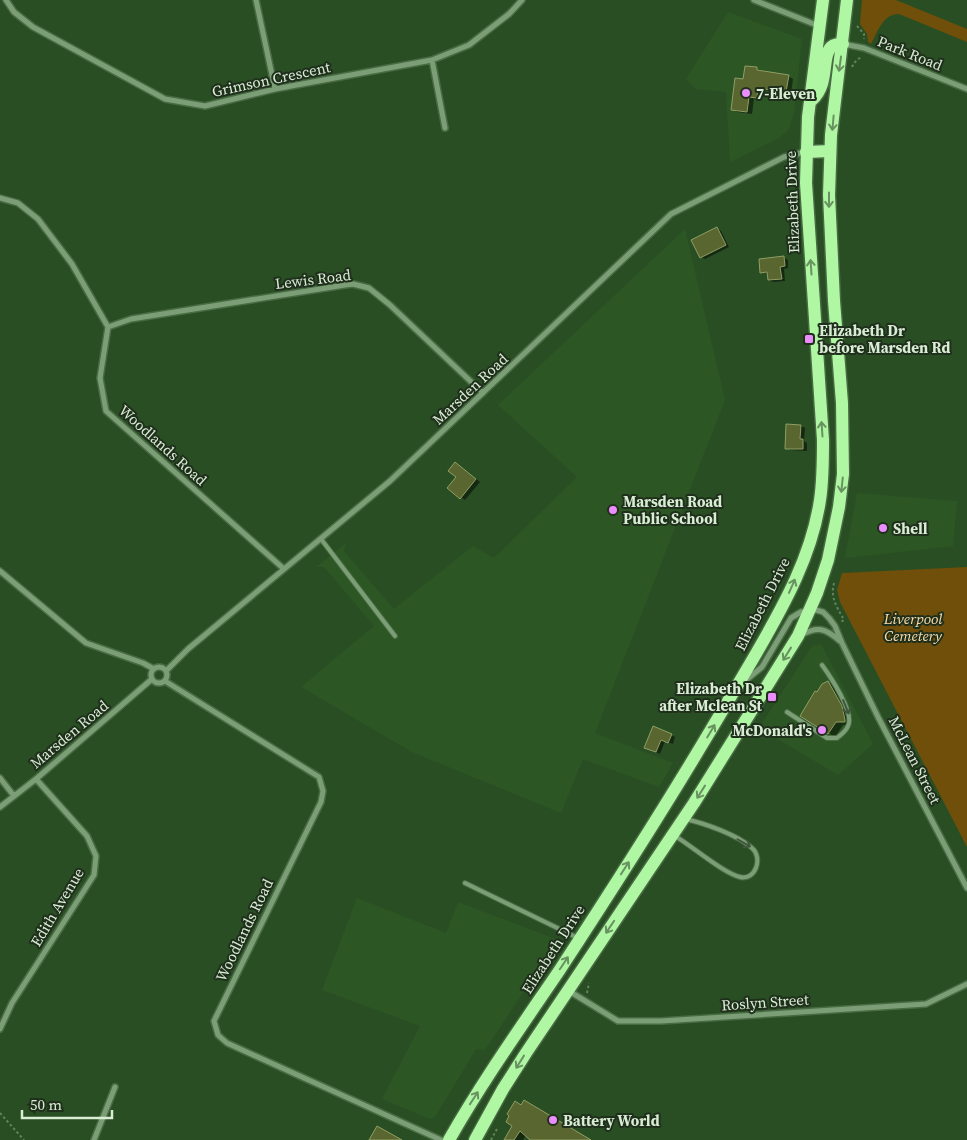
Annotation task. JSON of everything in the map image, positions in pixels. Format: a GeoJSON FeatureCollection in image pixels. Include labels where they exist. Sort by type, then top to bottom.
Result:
{"type":"FeatureCollection","features":[{"type":"Feature","properties":{"kind":"main road","name":"Elizabeth Drive"},"geometry":{"type":"LineString","coordinates":[[449,1140],[472,1100],[580,939],[675,790],[735,690],[792,588],[814,528],[820,500],[823,440],[808,221],[806,152],[810,102],[823,0]]}},
{"type":"Feature","properties":{"kind":"main road"},"geometry":{"type":"LineString","coordinates":[[475,1140],[503,1089],[683,819],[798,636],[817,593],[834,536],[840,507],[843,474],[842,403],[830,219],[830,151],[847,0]]}},
{"type":"Feature","properties":{"kind":"main road"},"geometry":{"type":"LineString","coordinates":[[810,102],[819,94],[831,46],[842,44]]}},
{"type":"Feature","properties":{"kind":"main road"},"geometry":{"type":"LineString","coordinates":[[806,152],[830,151]]}},
{"type":"Feature","properties":{"kind":"street","name":"Grimson Crescent"},"geometry":{"type":"LineString","coordinates":[[6,0],[14,12],[33,27],[165,99],[205,106],[275,90],[432,60],[469,45],[509,14],[522,0]]}},
{"type":"Feature","properties":{"kind":"street"},"geometry":{"type":"LineString","coordinates":[[256,0],[275,90]]}},
{"type":"Feature","properties":{"kind":"street"},"geometry":{"type":"LineString","coordinates":[[754,0],[820,26]]}},
{"type":"Feature","properties":{"kind":"street","name":"Park Road"},"geometry":{"type":"LineString","coordinates":[[842,44],[864,48],[967,89]]}},
{"type":"Feature","properties":{"kind":"street"},"geometry":{"type":"LineString","coordinates":[[432,60],[445,128]]}},
{"type":"Feature","properties":{"kind":"street","name":"Marsden Road"},"geometry":{"type":"LineString","coordinates":[[166,671],[188,649],[390,481],[671,214],[784,157],[806,152]]}},
{"type":"Feature","properties":{"kind":"street"},"geometry":{"type":"LineString","coordinates":[[0,198],[18,203],[38,219],[72,264],[108,327]]}},
{"type":"Feature","properties":{"kind":"street","name":"Lewis Road"},"geometry":{"type":"LineString","coordinates":[[108,327],[141,317],[345,285],[360,285],[369,288],[390,305],[483,393]]}},
{"type":"Feature","properties":{"kind":"street","name":"Woodlands Road"},"geometry":{"type":"LineString","coordinates":[[108,327],[100,378],[106,411],[284,569]]}},
{"type":"Feature","properties":{"kind":"street"},"geometry":{"type":"LineString","coordinates":[[0,571],[86,643],[143,663],[154,669]]}},
{"type":"Feature","properties":{"kind":"street"},"geometry":{"type":"LineString","coordinates":[[735,690],[762,667],[791,618],[801,612],[810,611]]}},
{"type":"Feature","properties":{"kind":"street","name":"McLean Street"},"geometry":{"type":"LineString","coordinates":[[810,611],[823,612],[835,626],[967,888]]}},
{"type":"Feature","properties":{"kind":"street"},"geometry":{"type":"LineString","coordinates":[[798,636],[820,629],[833,635],[842,643]]}},
{"type":"Feature","properties":{"kind":"street"},"geometry":{"type":"LineString","coordinates":[[160,667],[166,671],[165,681],[158,683],[152,679],[151,674],[154,669],[160,667]]}},
{"type":"Feature","properties":{"kind":"street","name":"Marsden Road"},"geometry":{"type":"LineString","coordinates":[[0,807],[36,779],[152,679]]}},
{"type":"Feature","properties":{"kind":"street","name":"Woodlands Road"},"geometry":{"type":"LineString","coordinates":[[165,681],[319,777],[323,791],[321,802],[214,1021],[218,1035],[227,1043],[441,1140]]}},
{"type":"Feature","properties":{"kind":"street"},"geometry":{"type":"LineString","coordinates":[[0,778],[14,796]]}},
{"type":"Feature","properties":{"kind":"street","name":"Edith Avenue"},"geometry":{"type":"LineString","coordinates":[[0,1029],[12,1003],[94,874],[96,856],[87,836],[36,779]]}},
{"type":"Feature","properties":{"kind":"street","name":"Roslyn Street"},"geometry":{"type":"LineString","coordinates":[[568,990],[618,1021],[661,1021],[926,1004],[967,984]]}},
{"type":"Feature","properties":{"kind":"street"},"geometry":{"type":"LineString","coordinates":[[94,1140],[115,1087]]}},
{"type":"Feature","properties":{"kind":"lane"},"geometry":{"type":"LineString","coordinates":[[321,539],[395,636]]}},
{"type":"Feature","properties":{"kind":"lane"},"geometry":{"type":"LineString","coordinates":[[787,712],[827,738],[837,738],[848,728],[850,721],[848,709],[822,665]]}},
{"type":"Feature","properties":{"kind":"lane"},"geometry":{"type":"LineString","coordinates":[[672,834],[732,874],[743,878],[751,875],[756,868],[758,858],[753,848],[728,834],[683,819]]}},
{"type":"Feature","properties":{"kind":"lane"},"geometry":{"type":"LineString","coordinates":[[465,883],[580,939]]}},
{"type":"Feature","properties":{"kind":"path"},"geometry":{"type":"LineString","coordinates":[[857,18],[857,27],[864,34],[864,39]]}},
{"type":"Feature","properties":{"kind":"path"},"geometry":{"type":"LineString","coordinates":[[0,1113],[24,1140]]}},
{"type":"Feature","properties":{"kind":"path"},"geometry":{"type":"LineString","coordinates":[[491,1140],[498,1126]]}},
{"type":"Feature","properties":{"kind":"shaded area"},"geometry":{"type":"Polygon","coordinates":[[[728,12],[802,39],[794,112],[789,129],[779,138],[730,162],[726,92],[696,89],[686,79],[728,12]]]}},
{"type":"Feature","properties":{"kind":"shaded area","name":"Marsden Road Public School"},"geometry":{"type":"Polygon","coordinates":[[[685,229],[725,400],[595,733],[673,763],[659,787],[583,759],[561,813],[412,752],[301,687],[374,626],[324,567],[316,567],[346,543],[344,551],[394,609],[473,546],[494,558],[577,477],[498,405],[685,229]]]}},
{"type":"Feature","properties":{"kind":"shaded area"},"geometry":{"type":"Polygon","coordinates":[[[857,493],[957,501],[953,546],[845,558],[857,493]]]}},
{"type":"Feature","properties":{"kind":"shaded area"},"geometry":{"type":"Polygon","coordinates":[[[821,644],[873,744],[838,775],[759,728],[812,646],[821,644]]]}},
{"type":"Feature","properties":{"kind":"shaded area"},"geometry":{"type":"Polygon","coordinates":[[[357,898],[446,933],[458,902],[558,940],[485,1050],[476,1049],[435,1117],[430,1119],[382,1099],[420,1026],[322,990],[357,898]]]}},
{"type":"Feature","properties":{"kind":"green space"},"geometry":{"type":"Polygon","coordinates":[[[862,0],[896,0],[967,29],[967,42],[899,14],[885,20],[871,44],[868,42],[867,34],[860,24],[862,0]]]}},
{"type":"Feature","properties":{"kind":"green space","name":"Liverpool Cemetery"},"geometry":{"type":"Polygon","coordinates":[[[967,567],[967,847],[840,602],[837,590],[842,573],[967,567]]]}},
{"type":"Feature","properties":{"kind":"building"},"geometry":{"type":"Polygon","coordinates":[[[745,66],[757,67],[757,70],[789,75],[786,92],[758,88],[757,98],[749,97],[747,112],[731,110],[735,78],[743,79],[745,66]]]}},
{"type":"Feature","properties":{"kind":"building"},"geometry":{"type":"Polygon","coordinates":[[[717,227],[726,245],[700,258],[691,240],[717,227]]]}},
{"type":"Feature","properties":{"kind":"building"},"geometry":{"type":"Polygon","coordinates":[[[784,256],[785,266],[780,267],[782,279],[768,280],[767,272],[760,273],[759,259],[784,256]]]}},
{"type":"Feature","properties":{"kind":"building"},"geometry":{"type":"Polygon","coordinates":[[[786,424],[801,425],[800,439],[803,439],[803,449],[785,449],[786,424]]]}},
{"type":"Feature","properties":{"kind":"building"},"geometry":{"type":"Polygon","coordinates":[[[455,462],[476,479],[460,499],[447,488],[456,477],[448,471],[455,462]]]}},
{"type":"Feature","properties":{"kind":"building"},"geometry":{"type":"Polygon","coordinates":[[[828,681],[842,706],[845,722],[836,722],[828,734],[800,716],[815,691],[817,692],[822,684],[828,681]]]}},
{"type":"Feature","properties":{"kind":"building"},"geometry":{"type":"Polygon","coordinates":[[[653,726],[672,734],[668,743],[661,740],[656,752],[644,748],[653,726]]]}},
{"type":"Feature","properties":{"kind":"building"},"geometry":{"type":"Polygon","coordinates":[[[524,1100],[591,1140],[530,1140],[520,1131],[514,1140],[504,1140],[512,1126],[506,1122],[509,1116],[507,1114],[515,1101],[521,1105],[524,1100]]]}},
{"type":"Feature","properties":{"kind":"building"},"geometry":{"type":"Polygon","coordinates":[[[377,1126],[402,1140],[369,1140],[377,1126]]]}},
{"type":"Feature","properties":{"kind":"place","name":"7-Eleven"},"geometry":{"type":"Point","coordinates":[746,93]}},
{"type":"Feature","properties":{"kind":"place","name":"Elizabeth Dr before Marsden Rd"},"geometry":{"type":"Point","coordinates":[809,339]}},
{"type":"Feature","properties":{"kind":"place","name":"Marsden Road Public School"},"geometry":{"type":"Point","coordinates":[613,510]}},
{"type":"Feature","properties":{"kind":"place","name":"Shell"},"geometry":{"type":"Point","coordinates":[883,528]}},
{"type":"Feature","properties":{"kind":"place","name":"Elizabeth Dr after Mclean St"},"geometry":{"type":"Point","coordinates":[772,697]}},
{"type":"Feature","properties":{"kind":"place","name":"McDonald's"},"geometry":{"type":"Point","coordinates":[822,730]}},
{"type":"Feature","properties":{"kind":"place","name":"Battery World"},"geometry":{"type":"Point","coordinates":[553,1120]}}]}
